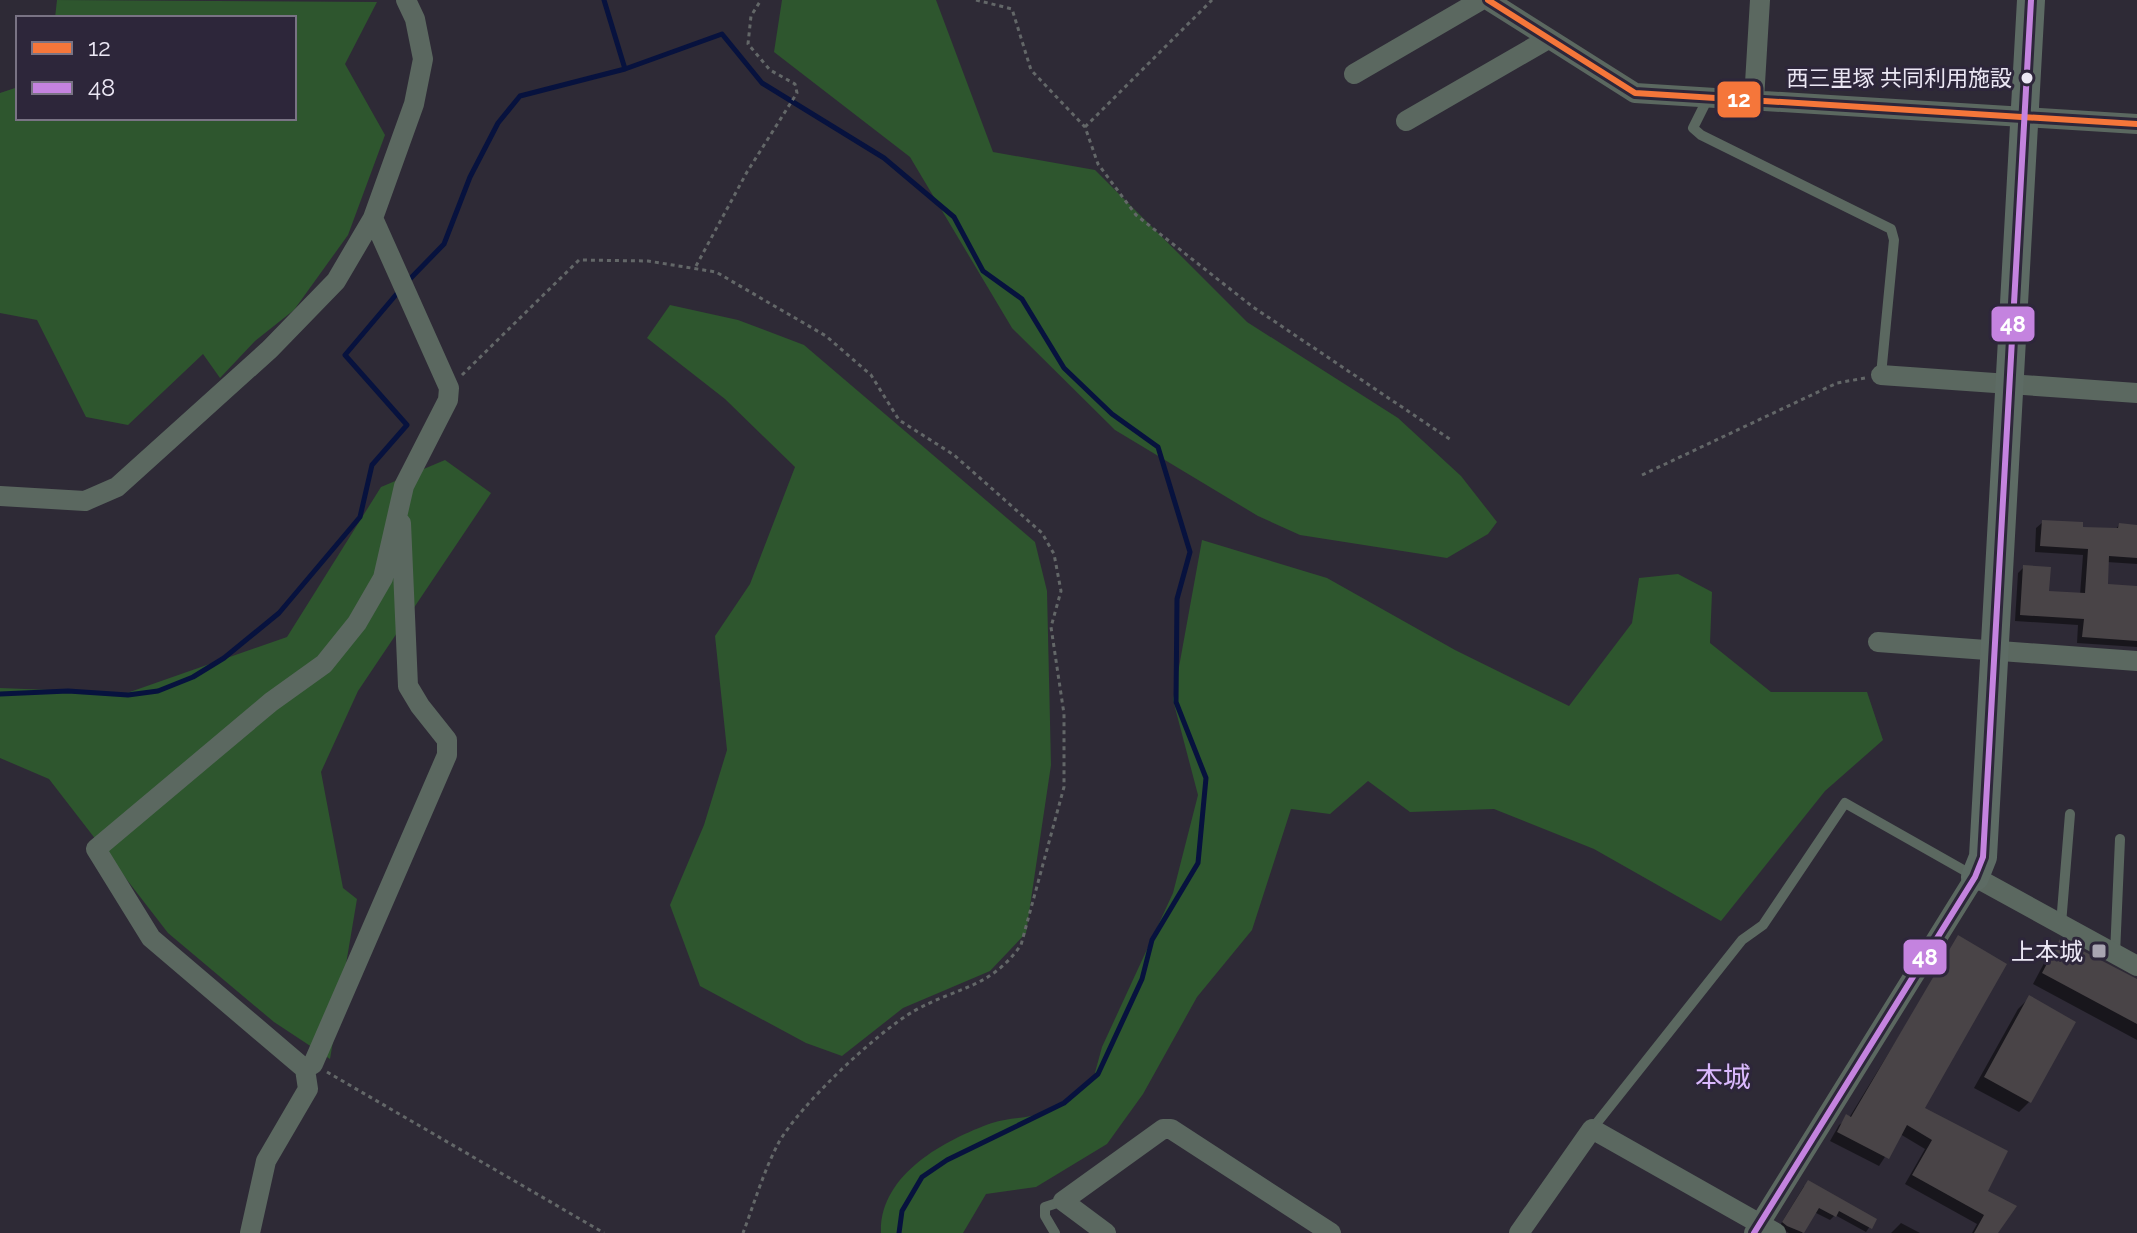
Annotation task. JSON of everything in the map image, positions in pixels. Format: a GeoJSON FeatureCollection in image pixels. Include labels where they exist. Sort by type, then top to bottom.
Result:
{"type":"FeatureCollection","features":[{"type":"Feature","properties":{"kind":"street"},"geometry":{"type":"LineString","coordinates":[[0,496],[85,501],[117,487],[270,349],[336,281],[373,218],[414,104],[423,59],[415,19],[406,0]]}},
{"type":"Feature","properties":{"kind":"street"},"geometry":{"type":"LineString","coordinates":[[1354,74],[1481,0]]}},
{"type":"Feature","properties":{"kind":"street"},"geometry":{"type":"LineString","coordinates":[[1488,0],[1635,93],[2137,124]]}},
{"type":"Feature","properties":{"kind":"street"},"geometry":{"type":"LineString","coordinates":[[1754,100],[1760,0]]}},
{"type":"Feature","properties":{"kind":"street"},"geometry":{"type":"LineString","coordinates":[[1519,1233],[1592,1129],[1763,1230],[1975,877],[1983,857],[2031,0]]}},
{"type":"Feature","properties":{"kind":"street"},"geometry":{"type":"LineString","coordinates":[[1406,121],[1548,39]]}},
{"type":"Feature","properties":{"kind":"street"},"geometry":{"type":"LineString","coordinates":[[309,1067],[151,938],[96,849],[271,702],[324,664],[357,623],[383,578],[400,499],[448,400],[449,388],[373,218]]}},
{"type":"Feature","properties":{"kind":"street"},"geometry":{"type":"LineString","coordinates":[[1881,375],[2137,393]]}},
{"type":"Feature","properties":{"kind":"street"},"geometry":{"type":"LineString","coordinates":[[250,1233],[266,1161],[308,1089],[309,1067],[447,755],[447,740],[408,686],[400,499]]}},
{"type":"Feature","properties":{"kind":"street"},"geometry":{"type":"LineString","coordinates":[[1878,642],[2137,661]]}},
{"type":"Feature","properties":{"kind":"street"},"geometry":{"type":"LineString","coordinates":[[1975,877],[2137,966]]}},
{"type":"Feature","properties":{"kind":"street"},"geometry":{"type":"LineString","coordinates":[[1106,1233],[1063,1201],[1163,1129],[1171,1129],[1331,1233]]}},
{"type":"Feature","properties":{"kind":"lane"},"geometry":{"type":"LineString","coordinates":[[1708,98],[1693,128],[1701,135],[1891,229],[1894,240],[1881,375]]}},
{"type":"Feature","properties":{"kind":"lane"},"geometry":{"type":"LineString","coordinates":[[1592,1129],[1742,940],[1763,925],[1845,803],[1975,877]]}},
{"type":"Feature","properties":{"kind":"lane"},"geometry":{"type":"LineString","coordinates":[[2061,924],[2070,814]]}},
{"type":"Feature","properties":{"kind":"lane"},"geometry":{"type":"LineString","coordinates":[[2115,954],[2120,839]]}},
{"type":"Feature","properties":{"kind":"lane"},"geometry":{"type":"LineString","coordinates":[[1055,1233],[1045,1216],[1045,1207],[1063,1201]]}},
{"type":"Feature","properties":{"kind":"path"},"geometry":{"type":"LineString","coordinates":[[696,266],[747,172],[797,93],[795,84],[770,70],[748,44],[751,16],[761,0]]}},
{"type":"Feature","properties":{"kind":"path"},"geometry":{"type":"LineString","coordinates":[[976,0],[1012,9],[1031,70],[1085,127],[1098,164],[1136,215],[1253,307],[1451,440]]}},
{"type":"Feature","properties":{"kind":"path"},"geometry":{"type":"LineString","coordinates":[[1085,127],[1212,0]]}},
{"type":"Feature","properties":{"kind":"path"},"geometry":{"type":"LineString","coordinates":[[449,388],[579,260],[696,266],[716,272],[826,336],[871,375],[899,420],[954,455],[1042,533],[1054,554],[1061,591],[1051,627],[1064,714],[1064,787],[1021,945],[1008,962],[981,984],[914,1011],[864,1048],[779,1142],[743,1233]]}},
{"type":"Feature","properties":{"kind":"path"},"geometry":{"type":"LineString","coordinates":[[1642,475],[1837,383],[1881,375]]}},
{"type":"Feature","properties":{"kind":"path"},"geometry":{"type":"LineString","coordinates":[[309,1067],[604,1233]]}},
{"type":"Feature","properties":{"kind":"green space"},"geometry":{"type":"Polygon","coordinates":[[[57,0],[377,2],[345,64],[385,135],[348,235],[294,310],[255,341],[220,378],[203,354],[128,425],[86,417],[37,320],[0,313],[0,93],[16,88],[16,120],[296,120],[296,16],[55,16],[57,0]]]}},
{"type":"Feature","properties":{"kind":"green space"},"geometry":{"type":"Polygon","coordinates":[[[782,0],[936,0],[993,152],[1095,170],[1247,322],[1398,418],[1461,476],[1497,522],[1488,534],[1447,558],[1300,535],[1258,516],[1115,430],[1012,328],[910,157],[774,52],[782,0]]]}},
{"type":"Feature","properties":{"kind":"green space"},"geometry":{"type":"Polygon","coordinates":[[[670,305],[738,320],[804,345],[1035,542],[1047,591],[1051,765],[1026,933],[990,971],[903,1008],[842,1056],[806,1043],[700,986],[670,905],[704,825],[727,750],[715,636],[750,584],[795,467],[725,399],[647,338],[670,305]]]}},
{"type":"Feature","properties":{"kind":"green space"},"geometry":{"type":"Polygon","coordinates":[[[445,460],[491,493],[358,691],[321,772],[343,888],[357,899],[330,1059],[274,1022],[168,933],[49,779],[0,758],[0,688],[127,693],[287,637],[381,487],[445,460]]]}},
{"type":"Feature","properties":{"kind":"green space"},"geometry":{"type":"Polygon","coordinates":[[[1202,540],[1327,578],[1455,650],[1569,706],[1632,623],[1639,578],[1678,574],[1712,592],[1710,643],[1771,692],[1867,692],[1883,740],[1825,791],[1721,921],[1594,849],[1494,809],[1410,812],[1368,781],[1330,814],[1291,809],[1252,930],[1197,997],[1143,1094],[1107,1144],[1036,1187],[986,1194],[963,1233],[881,1233],[883,1212],[891,1194],[903,1177],[935,1150],[992,1123],[1047,1111],[1093,1080],[1102,1047],[1173,893],[1198,795],[1173,700],[1202,540]]]}},
{"type":"Feature","properties":{"kind":"building"},"geometry":{"type":"Polygon","coordinates":[[[2042,520],[2083,522],[2083,527],[2118,528],[2119,523],[2137,525],[2137,558],[2109,556],[2108,584],[2137,586],[2137,641],[2082,637],[2084,619],[2020,615],[2023,565],[2051,567],[2049,591],[2085,593],[2088,549],[2040,546],[2042,520]]]}},
{"type":"Feature","properties":{"kind":"building"},"geometry":{"type":"Polygon","coordinates":[[[1958,935],[2007,964],[1925,1108],[2008,1151],[1988,1191],[2017,1206],[1998,1233],[1974,1233],[1984,1215],[1912,1175],[1932,1140],[1907,1125],[1889,1159],[1837,1132],[1846,1114],[1851,1117],[1958,935]]]}},
{"type":"Feature","properties":{"kind":"building"},"geometry":{"type":"Polygon","coordinates":[[[2060,939],[2137,979],[2137,1024],[2042,973],[2060,939]]]}},
{"type":"Feature","properties":{"kind":"building"},"geometry":{"type":"Polygon","coordinates":[[[2029,995],[2076,1022],[2031,1103],[1984,1077],[2029,995]]]}},
{"type":"Feature","properties":{"kind":"building"},"geometry":{"type":"Polygon","coordinates":[[[1808,1180],[1877,1219],[1872,1229],[1839,1211],[1836,1217],[1819,1208],[1804,1233],[1787,1226],[1782,1222],[1808,1180]]]}},
{"type":"Feature","properties":{"kind":"waterway"},"geometry":{"type":"LineString","coordinates":[[604,0],[625,69]]}},
{"type":"Feature","properties":{"kind":"waterway"},"geometry":{"type":"LineString","coordinates":[[407,282],[444,244],[470,177],[498,123],[520,96],[625,69],[722,34],[762,83],[884,158],[954,217],[983,271],[1022,299],[1064,368],[1112,414],[1158,447],[1190,552],[1177,599],[1176,702],[1206,778],[1198,863],[1152,940],[1142,979],[1098,1074],[1064,1103],[947,1160],[922,1177],[902,1211],[899,1233]]}},
{"type":"Feature","properties":{"kind":"waterway"},"geometry":{"type":"LineString","coordinates":[[0,694],[68,691],[128,695],[158,691],[193,677],[224,658],[279,613],[360,517],[372,465],[407,425],[345,355],[400,290]]}},
{"type":"Feature","properties":{"kind":"transit line","name":"12"},"geometry":{"type":"LineString","coordinates":[[1488,0],[1635,93],[2137,124]]}},
{"type":"Feature","properties":{"kind":"transit line","name":"48"},"geometry":{"type":"LineString","coordinates":[[1754,1233],[1975,877],[1983,857],[2031,0]]}},
{"type":"Feature","properties":{"kind":"place","name":"西三里塚 共同利用施設"},"geometry":{"type":"Point","coordinates":[2027,78]}},
{"type":"Feature","properties":{"kind":"place","name":"上本城"},"geometry":{"type":"Point","coordinates":[2099,951]}},
{"type":"Feature","properties":{"kind":"district","name":"本城"},"geometry":{"type":"Point","coordinates":[1723,1077]}}]}
